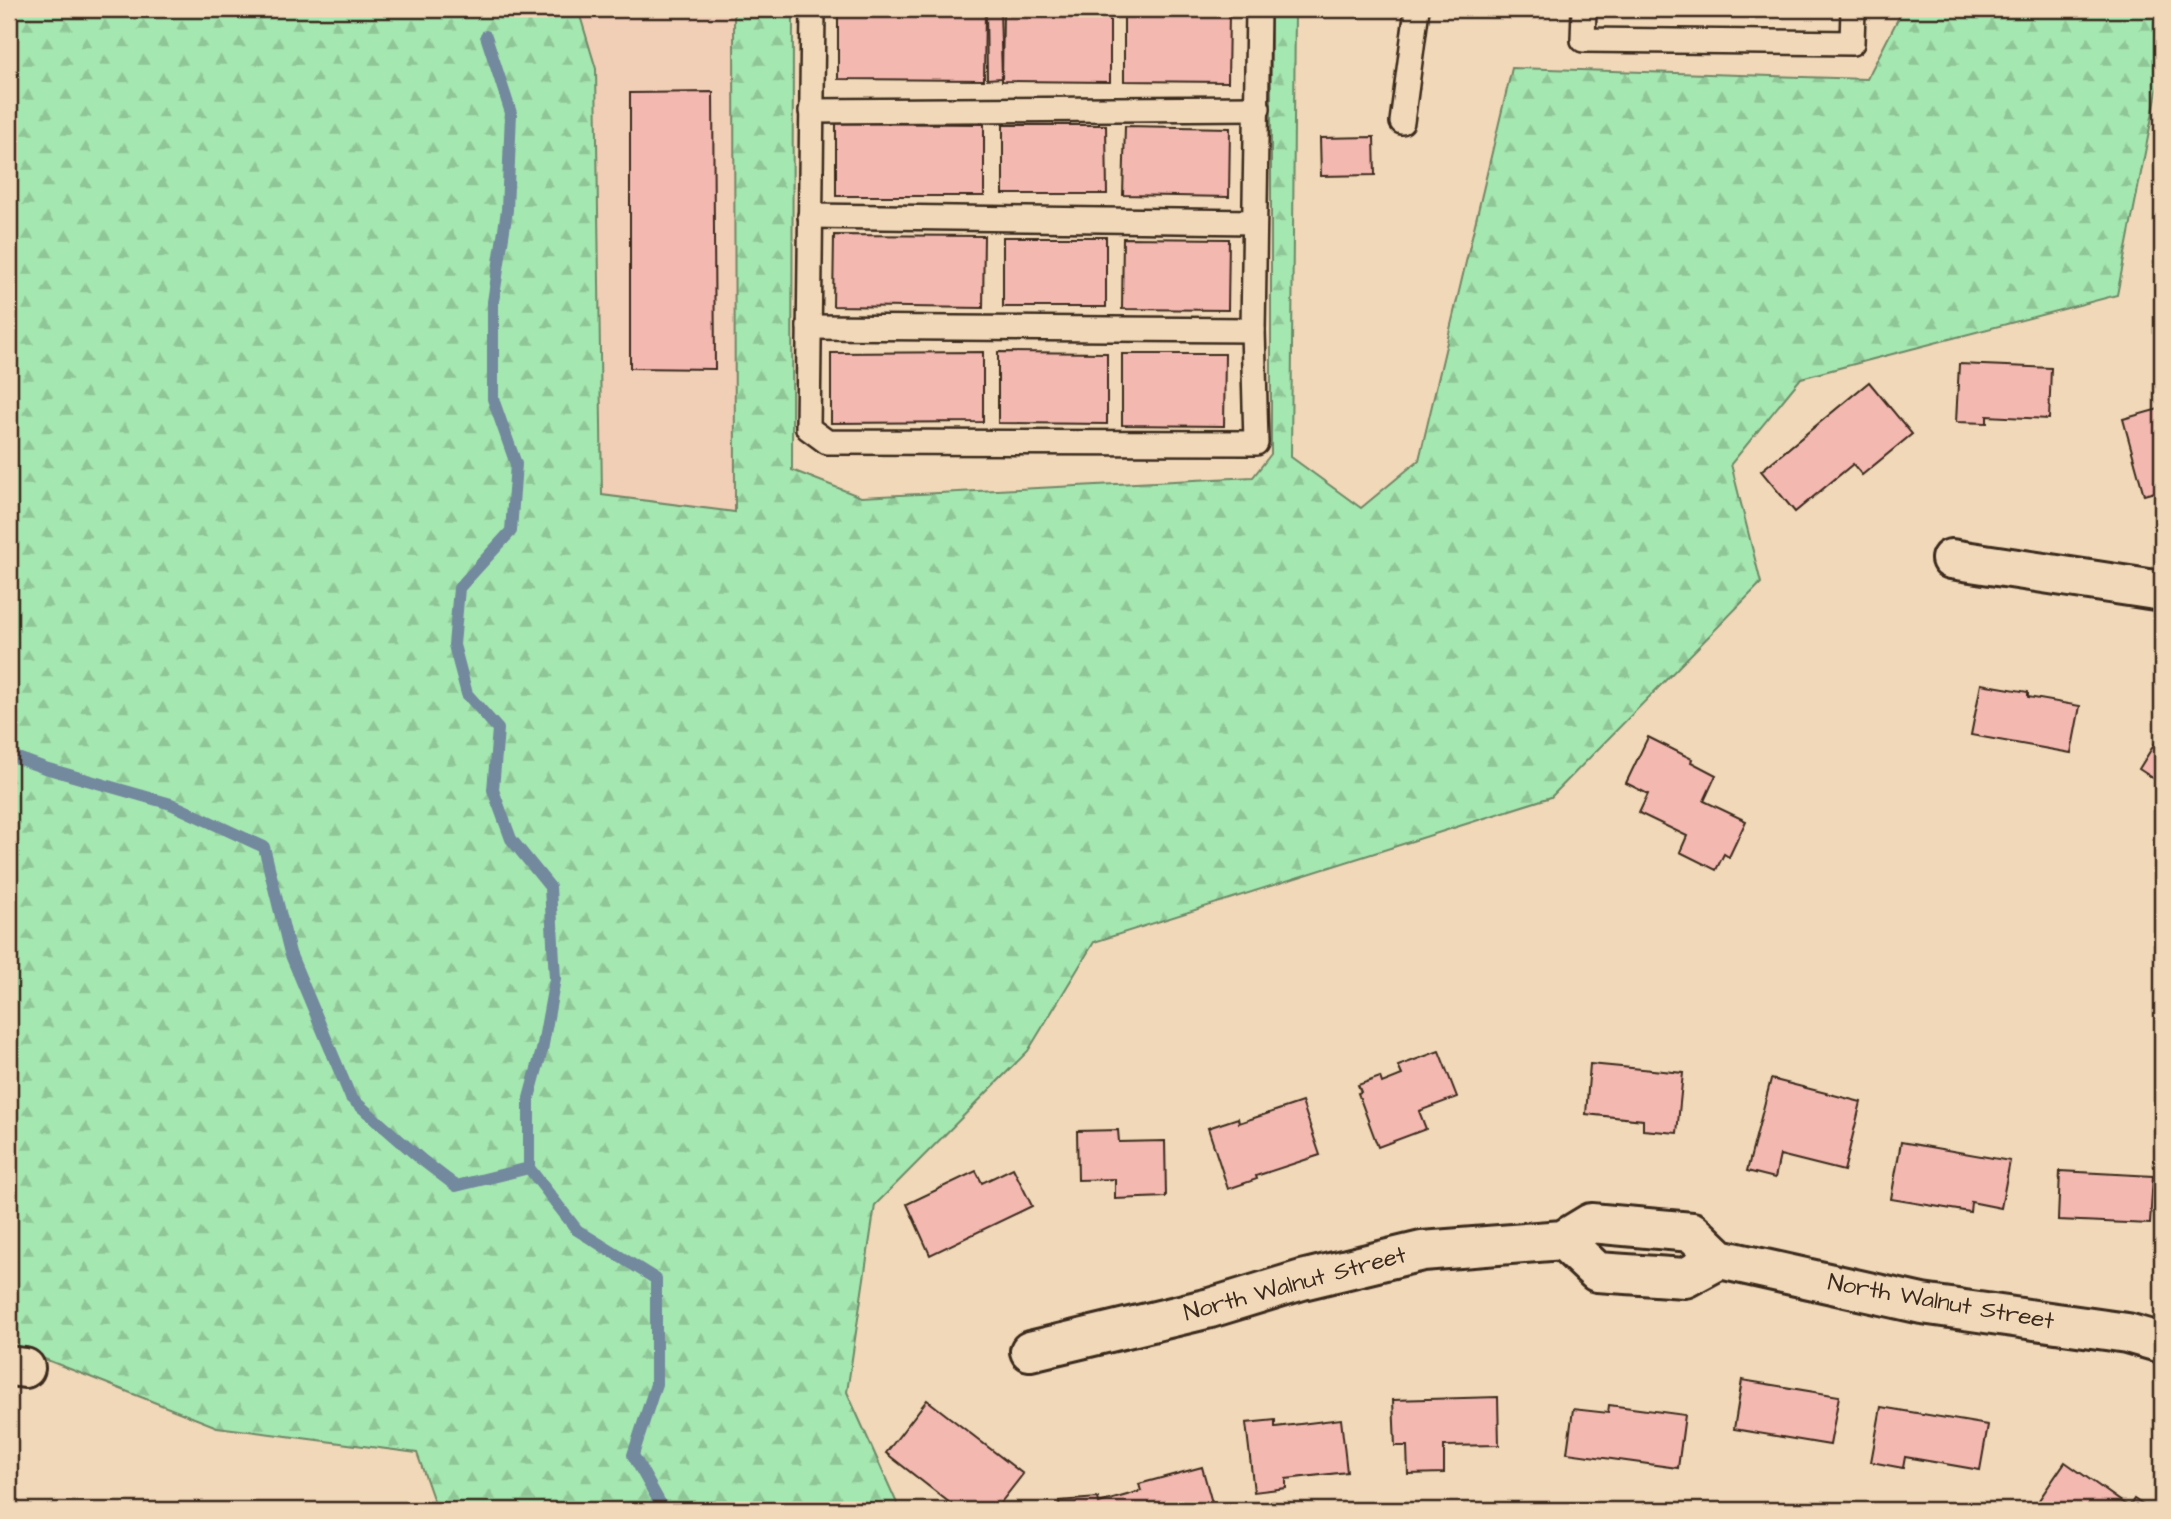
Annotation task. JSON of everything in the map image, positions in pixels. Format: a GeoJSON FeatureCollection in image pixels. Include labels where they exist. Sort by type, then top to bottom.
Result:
{"type":"FeatureCollection","features":[{"type":"Feature","properties":{"kind":"street"},"geometry":{"type":"LineString","coordinates":[[1951,559],[2162,591]]}},
{"type":"Feature","properties":{"kind":"street","name":"North Walnut Street"},"geometry":{"type":"LineString","coordinates":[[1030,1351],[1210,1308],[1302,1280],[1422,1251],[1563,1240],[1591,1223],[1692,1232],[1720,1259],[1922,1304],[2127,1333],[2162,1343]]}},
{"type":"Feature","properties":{"kind":"lane"},"geometry":{"type":"LineString","coordinates":[[813,9],[808,428],[827,442],[1256,443],[1253,330],[1258,9]]}},
{"type":"Feature","properties":{"kind":"lane"},"geometry":{"type":"LineString","coordinates":[[1402,122],[1417,9]]}},
{"type":"Feature","properties":{"kind":"lane"},"geometry":{"type":"LineString","coordinates":[[1584,9],[1583,40],[1852,43],[1853,9]]}},
{"type":"Feature","properties":{"kind":"lane"},"geometry":{"type":"LineString","coordinates":[[811,111],[1258,107]]}},
{"type":"Feature","properties":{"kind":"lane"},"geometry":{"type":"LineString","coordinates":[[810,216],[1254,222]]}},
{"type":"Feature","properties":{"kind":"lane"},"geometry":{"type":"LineString","coordinates":[[809,327],[1253,330]]}},
{"type":"Feature","properties":{"kind":"shaded area"},"geometry":{"type":"Polygon","coordinates":[[[578,9],[734,9],[735,512],[601,495],[596,69],[578,9]]]}},
{"type":"Feature","properties":{"kind":"green space"},"geometry":{"type":"Polygon","coordinates":[[[9,9],[578,9],[596,69],[602,495],[735,512],[734,9],[793,9],[792,470],[861,497],[1253,477],[1271,454],[1271,9],[1295,9],[1291,457],[1361,508],[1419,460],[1512,68],[1867,79],[1903,9],[2162,9],[2162,66],[2117,295],[1801,378],[1731,464],[1761,583],[1551,797],[1094,942],[1028,1051],[875,1205],[847,1392],[900,1510],[437,1510],[417,1453],[217,1427],[9,1345],[9,9]]]}},
{"type":"Feature","properties":{"kind":"building"},"geometry":{"type":"Polygon","coordinates":[[[986,9],[1000,9],[1002,78],[987,79],[986,9]]]}},
{"type":"Feature","properties":{"kind":"building"},"geometry":{"type":"Polygon","coordinates":[[[838,10],[985,11],[984,80],[838,79],[838,10]]]}},
{"type":"Feature","properties":{"kind":"building"},"geometry":{"type":"Polygon","coordinates":[[[1003,11],[1110,12],[1110,82],[1002,81],[1003,11]]]}},
{"type":"Feature","properties":{"kind":"building"},"geometry":{"type":"Polygon","coordinates":[[[1124,12],[1229,13],[1228,82],[1124,81],[1124,12]]]}},
{"type":"Feature","properties":{"kind":"building"},"geometry":{"type":"Polygon","coordinates":[[[713,92],[715,369],[630,368],[630,93],[713,92]]]}},
{"type":"Feature","properties":{"kind":"building"},"geometry":{"type":"Polygon","coordinates":[[[836,123],[984,124],[984,196],[836,196],[836,123]]]}},
{"type":"Feature","properties":{"kind":"building"},"geometry":{"type":"Polygon","coordinates":[[[1003,125],[1106,125],[1107,194],[1003,194],[1003,125]]]}},
{"type":"Feature","properties":{"kind":"building"},"geometry":{"type":"Polygon","coordinates":[[[1125,126],[1230,128],[1229,197],[1123,195],[1125,126]]]}},
{"type":"Feature","properties":{"kind":"building"},"geometry":{"type":"Polygon","coordinates":[[[1374,137],[1375,175],[1321,176],[1320,138],[1374,137]]]}},
{"type":"Feature","properties":{"kind":"building"},"geometry":{"type":"Polygon","coordinates":[[[834,235],[984,236],[983,308],[833,306],[834,235]]]}},
{"type":"Feature","properties":{"kind":"building"},"geometry":{"type":"Polygon","coordinates":[[[1003,237],[1106,237],[1106,307],[1003,307],[1003,237]]]}},
{"type":"Feature","properties":{"kind":"building"},"geometry":{"type":"Polygon","coordinates":[[[1123,238],[1229,239],[1228,310],[1122,309],[1123,238]]]}},
{"type":"Feature","properties":{"kind":"building"},"geometry":{"type":"Polygon","coordinates":[[[983,352],[983,422],[831,423],[831,353],[983,352]]]}},
{"type":"Feature","properties":{"kind":"building"},"geometry":{"type":"Polygon","coordinates":[[[998,352],[1107,353],[1107,424],[998,423],[998,352]]]}},
{"type":"Feature","properties":{"kind":"building"},"geometry":{"type":"Polygon","coordinates":[[[1122,354],[1225,354],[1224,426],[1122,425],[1122,354]]]}},
{"type":"Feature","properties":{"kind":"building"},"geometry":{"type":"Polygon","coordinates":[[[1959,364],[2051,368],[2049,419],[1987,416],[1987,423],[1956,422],[1959,364]]]}},
{"type":"Feature","properties":{"kind":"building"},"geometry":{"type":"Polygon","coordinates":[[[1869,382],[1912,434],[1862,475],[1853,464],[1795,512],[1761,471],[1869,382]]]}},
{"type":"Feature","properties":{"kind":"building"},"geometry":{"type":"Polygon","coordinates":[[[2162,408],[2162,490],[2144,495],[2123,419],[2162,408]]]}},
{"type":"Feature","properties":{"kind":"building"},"geometry":{"type":"Polygon","coordinates":[[[1981,684],[2028,692],[2028,697],[2080,706],[2071,753],[1971,735],[1981,684]]]}},
{"type":"Feature","properties":{"kind":"building"},"geometry":{"type":"Polygon","coordinates":[[[2162,732],[2162,784],[2139,769],[2162,732]]]}},
{"type":"Feature","properties":{"kind":"building"},"geometry":{"type":"Polygon","coordinates":[[[1648,737],[1692,759],[1691,762],[1716,775],[1704,801],[1746,821],[1729,857],[1724,854],[1716,870],[1680,852],[1687,836],[1639,813],[1648,794],[1626,783],[1648,737]]]}},
{"type":"Feature","properties":{"kind":"building"},"geometry":{"type":"Polygon","coordinates":[[[1439,1051],[1457,1097],[1419,1111],[1426,1129],[1378,1147],[1358,1093],[1361,1092],[1358,1085],[1380,1077],[1382,1083],[1402,1075],[1398,1066],[1439,1051]]]}},
{"type":"Feature","properties":{"kind":"building"},"geometry":{"type":"Polygon","coordinates":[[[1590,1064],[1683,1073],[1677,1133],[1643,1130],[1643,1120],[1586,1114],[1590,1064]]]}},
{"type":"Feature","properties":{"kind":"building"},"geometry":{"type":"Polygon","coordinates":[[[1771,1079],[1861,1102],[1844,1171],[1780,1155],[1775,1178],[1747,1171],[1771,1079]]]}},
{"type":"Feature","properties":{"kind":"building"},"geometry":{"type":"Polygon","coordinates":[[[1302,1102],[1320,1155],[1256,1176],[1257,1179],[1228,1189],[1208,1128],[1238,1118],[1239,1123],[1302,1102]]]}},
{"type":"Feature","properties":{"kind":"building"},"geometry":{"type":"Polygon","coordinates":[[[1118,1130],[1119,1142],[1165,1141],[1166,1197],[1115,1199],[1115,1179],[1078,1180],[1077,1131],[1118,1130]]]}},
{"type":"Feature","properties":{"kind":"building"},"geometry":{"type":"Polygon","coordinates":[[[1901,1142],[2010,1161],[2001,1208],[1971,1202],[1970,1212],[1891,1199],[1901,1142]]]}},
{"type":"Feature","properties":{"kind":"building"},"geometry":{"type":"Polygon","coordinates":[[[1013,1168],[1032,1206],[930,1255],[907,1204],[976,1171],[982,1183],[1013,1168]]]}},
{"type":"Feature","properties":{"kind":"building"},"geometry":{"type":"Polygon","coordinates":[[[2060,1171],[2153,1176],[2150,1224],[2058,1220],[2060,1171]]]}},
{"type":"Feature","properties":{"kind":"building"},"geometry":{"type":"Polygon","coordinates":[[[1742,1380],[1839,1396],[1830,1445],[1734,1429],[1742,1380]]]}},
{"type":"Feature","properties":{"kind":"building"},"geometry":{"type":"Polygon","coordinates":[[[1498,1397],[1499,1445],[1444,1446],[1444,1473],[1408,1474],[1407,1446],[1395,1446],[1393,1400],[1498,1397]]]}},
{"type":"Feature","properties":{"kind":"building"},"geometry":{"type":"Polygon","coordinates":[[[927,1400],[1023,1474],[995,1510],[959,1510],[886,1453],[927,1400]]]}},
{"type":"Feature","properties":{"kind":"building"},"geometry":{"type":"Polygon","coordinates":[[[1609,1405],[1685,1415],[1678,1468],[1567,1453],[1573,1409],[1608,1413],[1609,1405]]]}},
{"type":"Feature","properties":{"kind":"building"},"geometry":{"type":"Polygon","coordinates":[[[1881,1407],[1988,1425],[1980,1470],[1905,1457],[1903,1468],[1871,1462],[1881,1407]]]}},
{"type":"Feature","properties":{"kind":"building"},"geometry":{"type":"Polygon","coordinates":[[[1341,1419],[1347,1472],[1286,1479],[1286,1488],[1254,1492],[1246,1423],[1275,1420],[1275,1427],[1341,1419]]]}},
{"type":"Feature","properties":{"kind":"building"},"geometry":{"type":"Polygon","coordinates":[[[2065,1462],[2129,1507],[2134,1499],[2150,1510],[2042,1510],[2035,1506],[2065,1462]]]}},
{"type":"Feature","properties":{"kind":"building"},"geometry":{"type":"Polygon","coordinates":[[[1202,1467],[1214,1510],[1060,1510],[1059,1501],[1098,1498],[1099,1503],[1141,1491],[1139,1484],[1202,1467]]]}},
{"type":"Feature","properties":{"kind":"waterway"},"geometry":{"type":"LineString","coordinates":[[486,36],[511,113],[507,210],[493,302],[493,399],[516,464],[511,531],[459,588],[454,645],[467,694],[498,729],[493,790],[511,839],[550,887],[555,979],[542,1050],[529,1098],[529,1168],[577,1230],[656,1279],[656,1384],[633,1455],[660,1503],[661,1510]]}},
{"type":"Feature","properties":{"kind":"waterway"},"geometry":{"type":"LineString","coordinates":[[9,755],[171,804],[264,847],[290,953],[351,1098],[456,1186],[529,1168]]}}]}
